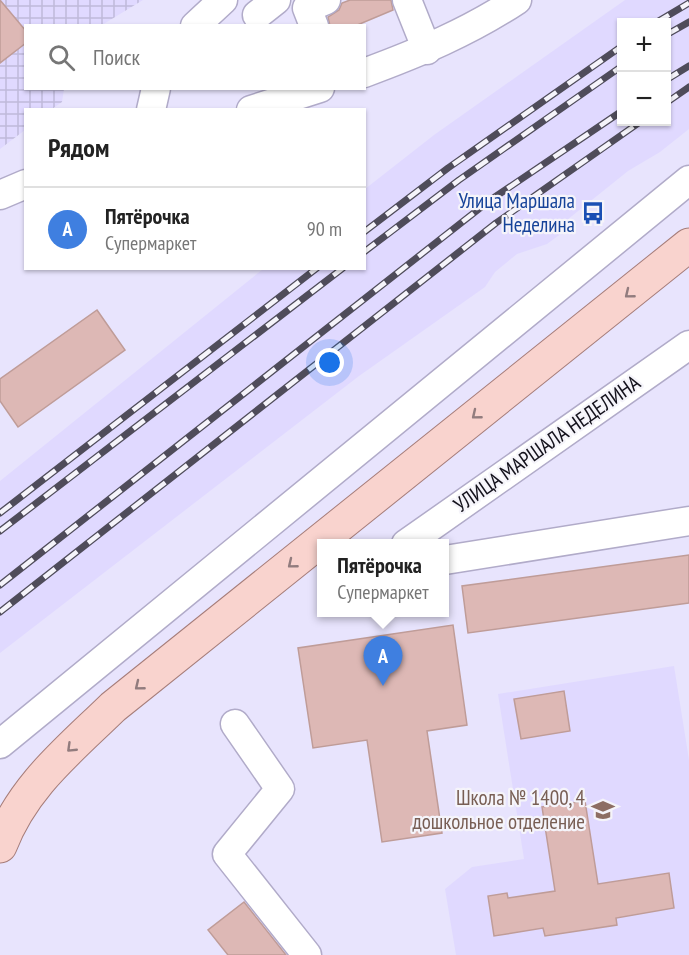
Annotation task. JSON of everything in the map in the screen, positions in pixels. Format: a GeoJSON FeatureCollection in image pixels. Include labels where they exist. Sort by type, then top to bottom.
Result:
{"type":"FeatureCollection","features":[{"type":"Feature","properties":{"kind":"main road"},"geometry":{"type":"LineString","coordinates":[[322,539],[682,251]]}},
{"type":"Feature","properties":{"kind":"main road"},"geometry":{"type":"LineString","coordinates":[[0,846],[10,819],[32,786],[113,706],[317,543]]}},
{"type":"Feature","properties":{"kind":"street"},"geometry":{"type":"LineString","coordinates":[[197,24],[224,0]]}},
{"type":"Feature","properties":{"kind":"street"},"geometry":{"type":"LineString","coordinates":[[313,24],[307,8],[326,0]]}},
{"type":"Feature","properties":{"kind":"street"},"geometry":{"type":"LineString","coordinates":[[406,0],[427,50]]}},
{"type":"Feature","properties":{"kind":"street"},"geometry":{"type":"LineString","coordinates":[[366,72],[427,50],[488,19],[517,0]]}},
{"type":"Feature","properties":{"kind":"street"},"geometry":{"type":"LineString","coordinates":[[151,108],[156,90]]}},
{"type":"Feature","properties":{"kind":"street"},"geometry":{"type":"LineString","coordinates":[[257,108],[314,90]]}},
{"type":"Feature","properties":{"kind":"street"},"geometry":{"type":"LineString","coordinates":[[0,744],[689,180]]}},
{"type":"Feature","properties":{"kind":"street"},"geometry":{"type":"LineString","coordinates":[[0,195],[24,185]]}},
{"type":"Feature","properties":{"kind":"street","name":"УЛИЦА МАРШАЛА НЕДЕЛИНА"},"geometry":{"type":"LineString","coordinates":[[412,539],[689,345]]}},
{"type":"Feature","properties":{"kind":"street"},"geometry":{"type":"LineString","coordinates":[[449,559],[689,521]]}},
{"type":"Feature","properties":{"kind":"street"},"geometry":{"type":"LineString","coordinates":[[235,724],[280,789],[227,854],[307,955]]}},
{"type":"Feature","properties":{"kind":"shaded area"},"geometry":{"type":"Polygon","coordinates":[[[0,0],[143,0],[104,24],[24,24],[24,90],[64,90],[62,102],[53,108],[24,108],[24,131],[0,149],[0,0]]]}},
{"type":"Feature","properties":{"kind":"shaded area"},"geometry":{"type":"Polygon","coordinates":[[[625,0],[689,0],[689,129],[660,152],[628,171],[562,224],[562,233],[547,244],[517,254],[495,272],[485,287],[359,376],[0,653],[0,481],[262,270],[366,270],[366,188],[434,135],[625,0]]]}},
{"type":"Feature","properties":{"kind":"shaded area","name":"Школа № 1400, 4 дошкольное отделение"},"geometry":{"type":"Polygon","coordinates":[[[674,666],[689,760],[689,955],[456,955],[445,889],[472,867],[524,859],[498,694],[674,666]]]}},
{"type":"Feature","properties":{"kind":"building"},"geometry":{"type":"Polygon","coordinates":[[[0,0],[24,29],[24,45],[0,63],[0,0]]]}},
{"type":"Feature","properties":{"kind":"building"},"geometry":{"type":"Polygon","coordinates":[[[350,0],[391,0],[393,10],[360,24],[330,24],[328,17],[339,10],[342,3],[350,0]]]}},
{"type":"Feature","properties":{"kind":"building"},"geometry":{"type":"Polygon","coordinates":[[[97,310],[125,350],[18,427],[0,401],[0,379],[97,310]]]}},
{"type":"Feature","properties":{"kind":"building"},"geometry":{"type":"Polygon","coordinates":[[[689,555],[689,603],[468,633],[462,586],[689,555]]]}},
{"type":"Feature","properties":{"kind":"building"},"geometry":{"type":"Polygon","coordinates":[[[453,625],[467,725],[427,731],[442,833],[382,842],[367,740],[313,748],[298,648],[453,625]]]}},
{"type":"Feature","properties":{"kind":"building"},"geometry":{"type":"Polygon","coordinates":[[[564,691],[570,731],[521,739],[514,699],[564,691]]]}},
{"type":"Feature","properties":{"kind":"building"},"geometry":{"type":"Polygon","coordinates":[[[585,801],[598,884],[669,873],[674,908],[616,918],[617,925],[545,936],[543,928],[494,936],[488,896],[507,893],[508,898],[555,891],[542,807],[585,801]]]}},
{"type":"Feature","properties":{"kind":"building"},"geometry":{"type":"Polygon","coordinates":[[[244,902],[286,955],[228,955],[208,930],[244,902]]]}},
{"type":"Feature","properties":{"kind":"railway"},"geometry":{"type":"LineString","coordinates":[[664,18],[689,3]]}},
{"type":"Feature","properties":{"kind":"railway"},"geometry":{"type":"LineString","coordinates":[[671,32],[689,22]]}},
{"type":"Feature","properties":{"kind":"railway"},"geometry":{"type":"LineString","coordinates":[[366,230],[448,168],[617,50]]}},
{"type":"Feature","properties":{"kind":"railway"},"geometry":{"type":"LineString","coordinates":[[671,77],[689,66]]}},
{"type":"Feature","properties":{"kind":"railway"},"geometry":{"type":"LineString","coordinates":[[366,250],[459,180],[617,69]]}},
{"type":"Feature","properties":{"kind":"railway"},"geometry":{"type":"LineString","coordinates":[[671,100],[689,87]]}},
{"type":"Feature","properties":{"kind":"railway"},"geometry":{"type":"LineString","coordinates":[[0,585],[489,201],[617,114]]}},
{"type":"Feature","properties":{"kind":"railway"},"geometry":{"type":"LineString","coordinates":[[0,612],[496,223],[634,126]]}},
{"type":"Feature","properties":{"kind":"railway"},"geometry":{"type":"LineString","coordinates":[[0,513],[314,270]]}},
{"type":"Feature","properties":{"kind":"railway"},"geometry":{"type":"LineString","coordinates":[[0,531],[340,270]]}},
{"type":"Feature","properties":{"kind":"place","name":"Улица Маршала Неделина"},"geometry":{"type":"Point","coordinates":[593,213]}},
{"type":"Feature","properties":{"kind":"place","name":"Пятёрочка"},"geometry":{"type":"Point","coordinates":[383,686]}},
{"type":"Feature","properties":{"kind":"place","name":"Школа № 1400, 4 дошкольное отделение"},"geometry":{"type":"Point","coordinates":[603,810]}}]}
